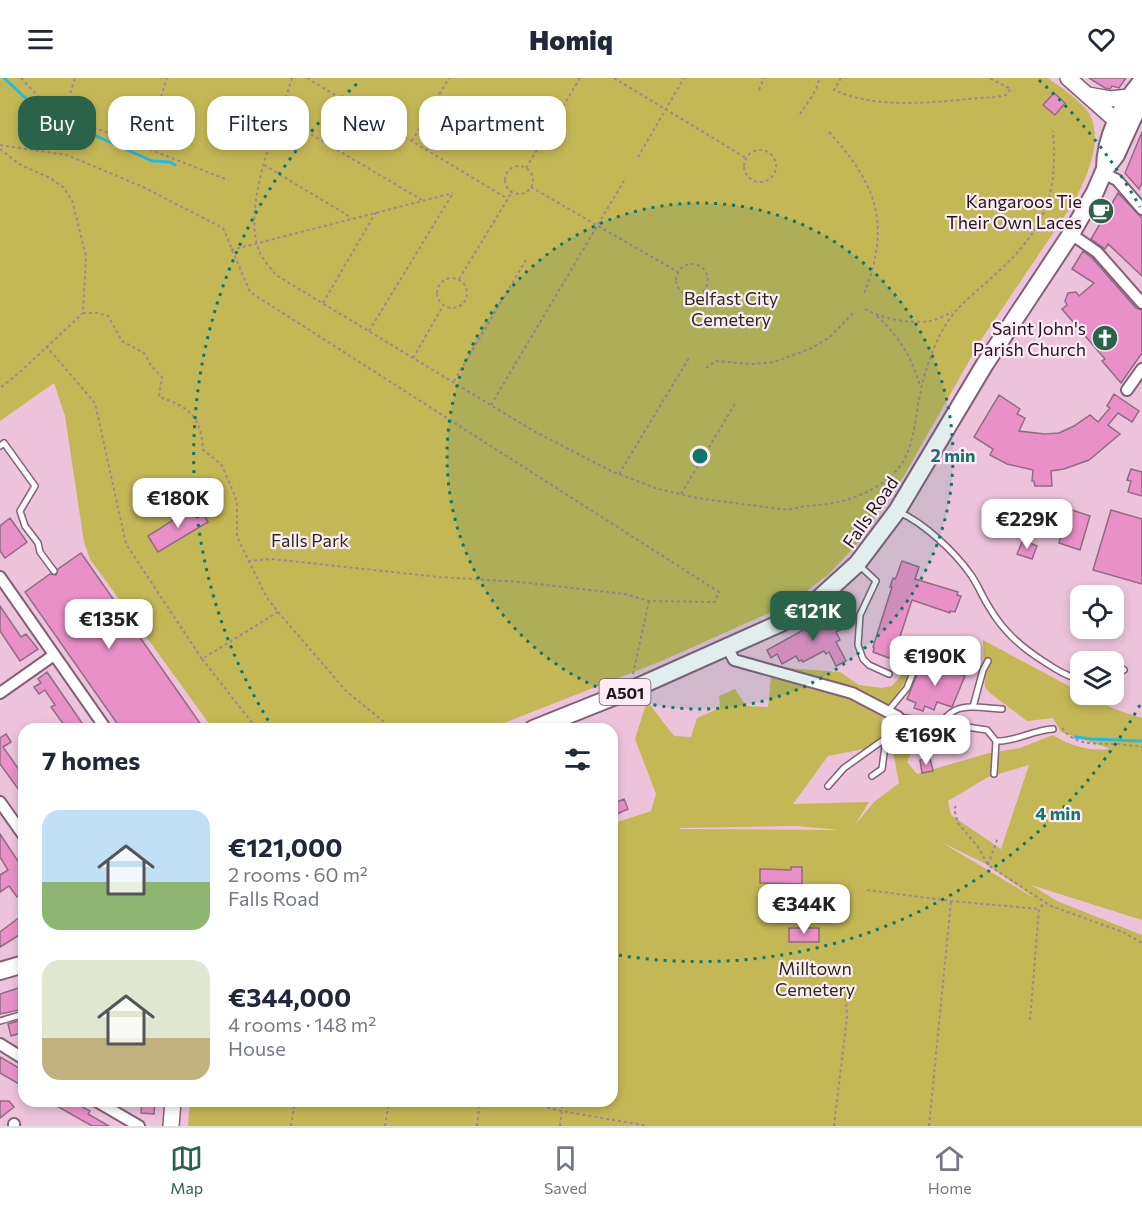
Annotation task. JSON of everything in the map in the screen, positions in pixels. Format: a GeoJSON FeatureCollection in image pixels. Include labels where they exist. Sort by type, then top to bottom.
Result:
{"type":"FeatureCollection","features":[{"type":"Feature","properties":{"kind":"main road","name":"Falls Road"},"geometry":{"type":"LineString","coordinates":[[548,723],[633,689],[803,611],[825,595],[857,564],[897,511],[985,364],[1071,234],[1104,171],[1116,155],[1123,123],[1137,104],[1142,81]]}},
{"type":"Feature","properties":{"kind":"main road"},"geometry":{"type":"LineString","coordinates":[[0,971],[18,966]]}},
{"type":"Feature","properties":{"kind":"street"},"geometry":{"type":"LineString","coordinates":[[1068,78],[1123,123]]}},
{"type":"Feature","properties":{"kind":"street"},"geometry":{"type":"LineString","coordinates":[[1088,95],[1137,104]]}},
{"type":"Feature","properties":{"kind":"street"},"geometry":{"type":"LineString","coordinates":[[1104,171],[1117,180],[1142,209]]}},
{"type":"Feature","properties":{"kind":"street"},"geometry":{"type":"LineString","coordinates":[[1071,234],[1097,252],[1142,303]]}},
{"type":"Feature","properties":{"kind":"street"},"geometry":{"type":"LineString","coordinates":[[1127,390],[1142,369]]}},
{"type":"Feature","properties":{"kind":"street"},"geometry":{"type":"LineString","coordinates":[[0,577],[102,723]]}},
{"type":"Feature","properties":{"kind":"street"},"geometry":{"type":"LineString","coordinates":[[727,647],[734,660],[852,693],[898,717]]}},
{"type":"Feature","properties":{"kind":"street"},"geometry":{"type":"LineString","coordinates":[[0,693],[54,655]]}},
{"type":"Feature","properties":{"kind":"street"},"geometry":{"type":"LineString","coordinates":[[0,802],[18,828]]}},
{"type":"Feature","properties":{"kind":"street"},"geometry":{"type":"LineString","coordinates":[[0,1044],[18,1055]]}},
{"type":"Feature","properties":{"kind":"street"},"geometry":{"type":"LineString","coordinates":[[14,1052],[18,1050]]}},
{"type":"Feature","properties":{"kind":"street"},"geometry":{"type":"LineString","coordinates":[[106,1107],[139,1126]]}},
{"type":"Feature","properties":{"kind":"street"},"geometry":{"type":"LineString","coordinates":[[171,1126],[173,1107]]}},
{"type":"Feature","properties":{"kind":"lane"},"geometry":{"type":"LineString","coordinates":[[0,446],[4,443],[35,486],[20,511],[25,525],[38,543],[40,552],[54,572]]}},
{"type":"Feature","properties":{"kind":"lane"},"geometry":{"type":"LineString","coordinates":[[897,511],[923,527],[958,558],[972,576],[996,618],[1020,646],[1053,668],[1070,676]]}},
{"type":"Feature","properties":{"kind":"lane"},"geometry":{"type":"LineString","coordinates":[[857,564],[876,581],[860,615],[858,645],[863,659],[869,666],[889,674]]}},
{"type":"Feature","properties":{"kind":"lane"},"geometry":{"type":"LineString","coordinates":[[888,711],[907,688],[920,655],[937,644]]}},
{"type":"Feature","properties":{"kind":"lane"},"geometry":{"type":"LineString","coordinates":[[972,707],[988,661]]}},
{"type":"Feature","properties":{"kind":"lane"},"geometry":{"type":"LineString","coordinates":[[931,742],[939,724],[949,712],[964,706],[1002,709]]}},
{"type":"Feature","properties":{"kind":"lane"},"geometry":{"type":"LineString","coordinates":[[872,776],[882,769],[886,738],[898,717],[987,730],[996,741],[994,774]]}},
{"type":"Feature","properties":{"kind":"lane"},"geometry":{"type":"LineString","coordinates":[[996,741],[1006,741],[1041,730],[1053,729]]}},
{"type":"Feature","properties":{"kind":"lane"},"geometry":{"type":"LineString","coordinates":[[828,786],[844,768],[886,738]]}},
{"type":"Feature","properties":{"kind":"lane"},"geometry":{"type":"LineString","coordinates":[[0,1021],[18,1016]]}},
{"type":"Feature","properties":{"kind":"path"},"geometry":{"type":"LineString","coordinates":[[21,78],[38,96]]}},
{"type":"Feature","properties":{"kind":"path"},"geometry":{"type":"LineString","coordinates":[[69,96],[75,78]]}},
{"type":"Feature","properties":{"kind":"path"},"geometry":{"type":"LineString","coordinates":[[160,96],[166,78]]}},
{"type":"Feature","properties":{"kind":"path"},"geometry":{"type":"LineString","coordinates":[[286,96],[292,78]]}},
{"type":"Feature","properties":{"kind":"path"},"geometry":{"type":"LineString","coordinates":[[307,78],[508,199]]}},
{"type":"Feature","properties":{"kind":"path"},"geometry":{"type":"LineString","coordinates":[[412,141],[449,78]]}},
{"type":"Feature","properties":{"kind":"path"},"geometry":{"type":"LineString","coordinates":[[526,168],[580,78]]}},
{"type":"Feature","properties":{"kind":"path"},"geometry":{"type":"LineString","coordinates":[[614,78],[746,158]]}},
{"type":"Feature","properties":{"kind":"path"},"geometry":{"type":"LineString","coordinates":[[638,157],[684,78]]}},
{"type":"Feature","properties":{"kind":"path"},"geometry":{"type":"LineString","coordinates":[[759,90],[764,78]]}},
{"type":"Feature","properties":{"kind":"path"},"geometry":{"type":"LineString","coordinates":[[800,114],[813,95],[820,81],[819,78]]}},
{"type":"Feature","properties":{"kind":"path"},"geometry":{"type":"LineString","coordinates":[[841,78],[834,90],[851,98],[876,102],[921,102],[996,97],[1006,95],[1011,89],[989,78]]}},
{"type":"Feature","properties":{"kind":"path"},"geometry":{"type":"LineString","coordinates":[[865,309],[874,314],[905,321],[930,321],[952,312],[999,271],[1035,230],[1048,205],[1055,158],[1053,131]]}},
{"type":"Feature","properties":{"kind":"path"},"geometry":{"type":"LineString","coordinates":[[829,132],[848,153],[862,174],[876,214],[877,252],[864,294]]}},
{"type":"Feature","properties":{"kind":"path"},"geometry":{"type":"LineString","coordinates":[[309,133],[422,200]]}},
{"type":"Feature","properties":{"kind":"path"},"geometry":{"type":"LineString","coordinates":[[0,147],[67,155],[143,188],[223,228],[250,292],[719,592],[715,602],[649,601],[625,594],[520,582],[439,577],[272,559],[249,561]]}},
{"type":"Feature","properties":{"kind":"path"},"geometry":{"type":"LineString","coordinates":[[0,147],[19,164],[50,178],[63,187],[72,200],[86,256],[83,313],[0,388]]}},
{"type":"Feature","properties":{"kind":"path"},"geometry":{"type":"LineString","coordinates":[[149,150],[228,180]]}},
{"type":"Feature","properties":{"kind":"path"},"geometry":{"type":"LineString","coordinates":[[269,150],[254,205],[254,227],[260,253],[276,275],[532,430],[619,474],[658,489],[788,510],[802,506],[833,503],[865,494],[893,474],[909,453],[921,389],[935,346],[952,312]]}},
{"type":"Feature","properties":{"kind":"path"},"geometry":{"type":"LineString","coordinates":[[754,150],[765,150],[774,157],[775,173],[762,182],[752,180],[743,168],[746,158],[754,150]]}},
{"type":"Feature","properties":{"kind":"path"},"geometry":{"type":"LineString","coordinates":[[264,165],[352,218]]}},
{"type":"Feature","properties":{"kind":"path"},"geometry":{"type":"LineString","coordinates":[[513,167],[526,168],[532,175],[531,187],[522,194],[512,192],[505,182],[507,173],[513,167]]}},
{"type":"Feature","properties":{"kind":"path"},"geometry":{"type":"LineString","coordinates":[[491,405],[625,179]]}},
{"type":"Feature","properties":{"kind":"path"},"geometry":{"type":"LineString","coordinates":[[531,187],[678,272]]}},
{"type":"Feature","properties":{"kind":"path"},"geometry":{"type":"LineString","coordinates":[[459,279],[512,192]]}},
{"type":"Feature","properties":{"kind":"path"},"geometry":{"type":"LineString","coordinates":[[231,250],[453,193],[369,331]]}},
{"type":"Feature","properties":{"kind":"path"},"geometry":{"type":"LineString","coordinates":[[324,303],[376,212]]}},
{"type":"Feature","properties":{"kind":"path"},"geometry":{"type":"LineString","coordinates":[[454,382],[526,260]]}},
{"type":"Feature","properties":{"kind":"path"},"geometry":{"type":"LineString","coordinates":[[691,264],[700,267],[708,280],[704,290],[691,296],[681,292],[676,282],[678,272],[691,264]]}},
{"type":"Feature","properties":{"kind":"path"},"geometry":{"type":"LineString","coordinates":[[445,279],[459,279],[468,291],[465,301],[457,307],[444,305],[438,296],[439,286],[445,279]]}},
{"type":"Feature","properties":{"kind":"path"},"geometry":{"type":"LineString","coordinates":[[413,358],[444,305]]}},
{"type":"Feature","properties":{"kind":"path"},"geometry":{"type":"LineString","coordinates":[[83,313],[108,316],[122,341],[144,353],[152,367],[162,377],[159,397],[173,401],[197,418],[202,433],[203,450],[221,464],[233,491],[237,502],[237,537],[267,598],[347,692],[386,723]]}},
{"type":"Feature","properties":{"kind":"path"},"geometry":{"type":"LineString","coordinates":[[706,368],[716,361],[753,364],[774,362],[812,348],[830,337],[853,313]]}},
{"type":"Feature","properties":{"kind":"path"},"geometry":{"type":"LineString","coordinates":[[874,314],[901,342],[912,360],[921,389]]}},
{"type":"Feature","properties":{"kind":"path"},"geometry":{"type":"LineString","coordinates":[[46,346],[95,403],[126,544],[202,659],[252,723]]}},
{"type":"Feature","properties":{"kind":"path"},"geometry":{"type":"LineString","coordinates":[[619,474],[689,358]]}},
{"type":"Feature","properties":{"kind":"path"},"geometry":{"type":"LineString","coordinates":[[681,494],[736,402]]}},
{"type":"Feature","properties":{"kind":"path"},"geometry":{"type":"LineString","coordinates":[[633,675],[649,601]]}},
{"type":"Feature","properties":{"kind":"path"},"geometry":{"type":"LineString","coordinates":[[202,659],[278,612]]}},
{"type":"Feature","properties":{"kind":"path"},"geometry":{"type":"LineString","coordinates":[[1053,729],[1061,728],[1068,737],[1091,744],[1142,747]]}},
{"type":"Feature","properties":{"kind":"path"},"geometry":{"type":"LineString","coordinates":[[1101,744],[1102,750]]}},
{"type":"Feature","properties":{"kind":"path"},"geometry":{"type":"LineString","coordinates":[[956,806],[954,809],[958,823],[978,847],[988,865],[1045,902],[1123,932],[1142,943]]}},
{"type":"Feature","properties":{"kind":"path"},"geometry":{"type":"LineString","coordinates":[[988,865],[998,837]]}},
{"type":"Feature","properties":{"kind":"path"},"geometry":{"type":"LineString","coordinates":[[867,891],[1039,909]]}},
{"type":"Feature","properties":{"kind":"path"},"geometry":{"type":"LineString","coordinates":[[928,1126],[951,901]]}},
{"type":"Feature","properties":{"kind":"path"},"geometry":{"type":"LineString","coordinates":[[1030,1020],[1039,909],[1045,902]]}},
{"type":"Feature","properties":{"kind":"path"},"geometry":{"type":"LineString","coordinates":[[834,1126],[847,1017],[846,998]]}},
{"type":"Feature","properties":{"kind":"path"},"geometry":{"type":"LineString","coordinates":[[291,1126],[293,1107]]}},
{"type":"Feature","properties":{"kind":"path"},"geometry":{"type":"LineString","coordinates":[[385,1126],[388,1107]]}},
{"type":"Feature","properties":{"kind":"path"},"geometry":{"type":"LineString","coordinates":[[477,1126],[479,1107]]}},
{"type":"Feature","properties":{"kind":"path"},"geometry":{"type":"LineString","coordinates":[[547,1107],[562,1112],[648,1126]]}},
{"type":"Feature","properties":{"kind":"path"},"geometry":{"type":"LineString","coordinates":[[560,1126],[562,1107]]}},
{"type":"Feature","properties":{"kind":"green space"},"geometry":{"type":"Polygon","coordinates":[[[0,78],[1048,78],[1085,108],[1094,130],[1093,155],[1074,202],[981,340],[904,476],[856,545],[829,574],[808,590],[767,614],[664,660],[504,723],[209,723],[90,559],[84,542],[65,416],[54,383],[0,421],[0,78]]]}},
{"type":"Feature","properties":{"kind":"green space","name":"Milltown Cemetery"},"geometry":{"type":"Polygon","coordinates":[[[983,640],[1070,687],[1070,705],[1106,705],[1142,718],[1142,920],[1031,885],[1057,901],[1142,935],[1142,1126],[188,1126],[190,1107],[618,1107],[618,822],[651,811],[656,794],[635,739],[647,701],[674,736],[691,737],[697,718],[720,708],[719,696],[735,689],[746,706],[768,707],[771,677],[788,668],[840,672],[859,685],[882,688],[892,686],[900,677],[913,652],[913,662],[906,680],[881,722],[919,733],[907,762],[917,774],[989,753],[1020,748],[1053,735],[1067,743],[1081,747],[1111,749],[1061,732],[1053,718],[1027,721],[985,687],[983,640]],[[875,744],[874,747],[828,756],[793,804],[869,802],[855,825],[874,802],[899,783],[892,747],[875,744]],[[1029,765],[988,777],[948,801],[951,815],[1001,849],[1029,765]],[[797,826],[679,829],[840,830],[797,826]],[[941,842],[1032,896],[986,864],[941,842]]]}},
{"type":"Feature","properties":{"kind":"building"},"geometry":{"type":"Polygon","coordinates":[[[1089,78],[1126,78],[1119,88],[1112,86],[1110,89],[1089,78]]]}},
{"type":"Feature","properties":{"kind":"building"},"geometry":{"type":"Polygon","coordinates":[[[1054,93],[1065,103],[1055,115],[1043,105],[1054,93]]]}},
{"type":"Feature","properties":{"kind":"building"},"geometry":{"type":"Polygon","coordinates":[[[1142,132],[1142,182],[1139,189],[1125,173],[1142,132]]]}},
{"type":"Feature","properties":{"kind":"building"},"geometry":{"type":"Polygon","coordinates":[[[1118,193],[1142,218],[1142,276],[1108,244],[1105,249],[1091,239],[1118,193]]]}},
{"type":"Feature","properties":{"kind":"building"},"geometry":{"type":"Polygon","coordinates":[[[1083,251],[1092,258],[1136,308],[1142,310],[1142,353],[1121,383],[1102,361],[1105,359],[1062,309],[1067,305],[1065,301],[1068,293],[1076,292],[1079,296],[1094,283],[1072,269],[1083,251]]]}},
{"type":"Feature","properties":{"kind":"building"},"geometry":{"type":"Polygon","coordinates":[[[1114,394],[1139,411],[1132,422],[1118,413],[1108,425],[1120,434],[1089,460],[1051,471],[1052,486],[1035,486],[1032,481],[1033,470],[1007,464],[990,455],[993,449],[974,437],[999,395],[1020,409],[1017,414],[1025,418],[1019,431],[1045,434],[1059,433],[1090,415],[1098,422],[1110,408],[1107,406],[1114,394]]]}},
{"type":"Feature","properties":{"kind":"building"},"geometry":{"type":"Polygon","coordinates":[[[1131,469],[1142,472],[1142,496],[1128,492],[1131,481],[1127,480],[1131,469]]]}},
{"type":"Feature","properties":{"kind":"building"},"geometry":{"type":"Polygon","coordinates":[[[197,505],[208,522],[158,552],[148,536],[197,505]]]}},
{"type":"Feature","properties":{"kind":"building"},"geometry":{"type":"Polygon","coordinates":[[[1069,509],[1090,516],[1080,550],[1059,543],[1069,509]]]}},
{"type":"Feature","properties":{"kind":"building"},"geometry":{"type":"Polygon","coordinates":[[[1111,510],[1142,519],[1142,584],[1093,570],[1111,510]]]}},
{"type":"Feature","properties":{"kind":"building"},"geometry":{"type":"Polygon","coordinates":[[[10,518],[27,542],[5,558],[0,551],[0,526],[10,518]]]}},
{"type":"Feature","properties":{"kind":"building"},"geometry":{"type":"Polygon","coordinates":[[[1023,540],[1037,546],[1032,559],[1017,554],[1023,540]]]}},
{"type":"Feature","properties":{"kind":"building"},"geometry":{"type":"Polygon","coordinates":[[[81,553],[200,723],[117,723],[25,592],[50,574],[56,575],[58,569],[81,553]]]}},
{"type":"Feature","properties":{"kind":"building"},"geometry":{"type":"Polygon","coordinates":[[[902,561],[919,567],[915,579],[958,592],[957,595],[961,596],[955,612],[950,611],[950,613],[912,600],[894,655],[891,654],[889,658],[873,652],[873,647],[893,578],[895,579],[902,561]]]}},
{"type":"Feature","properties":{"kind":"building"},"geometry":{"type":"Polygon","coordinates":[[[0,606],[21,637],[26,634],[38,649],[20,661],[0,631],[0,606]]]}},
{"type":"Feature","properties":{"kind":"building"},"geometry":{"type":"Polygon","coordinates":[[[838,611],[847,627],[836,632],[840,640],[836,642],[846,661],[836,666],[829,652],[826,654],[824,651],[803,662],[799,661],[796,656],[782,664],[777,654],[771,658],[767,650],[829,619],[827,616],[838,611]]]}},
{"type":"Feature","properties":{"kind":"building"},"geometry":{"type":"Polygon","coordinates":[[[923,660],[965,676],[952,707],[937,702],[934,710],[925,706],[923,711],[914,708],[916,703],[907,699],[923,660]]]}},
{"type":"Feature","properties":{"kind":"building"},"geometry":{"type":"Polygon","coordinates":[[[47,672],[82,723],[63,723],[51,707],[55,705],[45,690],[39,694],[34,687],[41,683],[38,679],[47,672]]]}},
{"type":"Feature","properties":{"kind":"building"},"geometry":{"type":"Polygon","coordinates":[[[6,734],[11,742],[3,747],[18,768],[18,789],[0,764],[0,738],[6,734]]]}},
{"type":"Feature","properties":{"kind":"building"},"geometry":{"type":"Polygon","coordinates":[[[930,758],[933,771],[922,773],[920,760],[930,758]]]}},
{"type":"Feature","properties":{"kind":"building"},"geometry":{"type":"Polygon","coordinates":[[[624,799],[628,809],[618,813],[618,802],[624,799]]]}},
{"type":"Feature","properties":{"kind":"building"},"geometry":{"type":"Polygon","coordinates":[[[0,834],[18,861],[17,897],[9,886],[0,892],[0,875],[8,870],[0,857],[0,834]]]}},
{"type":"Feature","properties":{"kind":"building"},"geometry":{"type":"Polygon","coordinates":[[[791,867],[802,867],[802,884],[760,883],[760,869],[791,870],[791,867]]]}},
{"type":"Feature","properties":{"kind":"building"},"geometry":{"type":"Polygon","coordinates":[[[18,918],[18,936],[0,947],[0,932],[18,918]]]}},
{"type":"Feature","properties":{"kind":"building"},"geometry":{"type":"Polygon","coordinates":[[[789,928],[819,928],[819,942],[789,942],[789,928]]]}},
{"type":"Feature","properties":{"kind":"building"},"geometry":{"type":"Polygon","coordinates":[[[18,988],[18,1010],[0,1014],[0,994],[18,988]]]}},
{"type":"Feature","properties":{"kind":"building"},"geometry":{"type":"Polygon","coordinates":[[[18,1021],[18,1034],[11,1036],[8,1024],[18,1021]]]}},
{"type":"Feature","properties":{"kind":"building"},"geometry":{"type":"Polygon","coordinates":[[[0,1057],[18,1068],[18,1083],[0,1073],[0,1057]]]}},
{"type":"Feature","properties":{"kind":"building"},"geometry":{"type":"Polygon","coordinates":[[[0,1101],[9,1101],[14,1107],[0,1118],[0,1101]]]}},
{"type":"Feature","properties":{"kind":"building"},"geometry":{"type":"Polygon","coordinates":[[[59,1107],[83,1107],[90,1111],[88,1114],[109,1126],[92,1126],[59,1107]]]}},
{"type":"Feature","properties":{"kind":"building"},"geometry":{"type":"Polygon","coordinates":[[[142,1107],[155,1107],[154,1114],[141,1113],[142,1107]]]}},
{"type":"Feature","properties":{"kind":"waterway"},"geometry":{"type":"LineString","coordinates":[[4,78],[48,122],[83,130],[152,161],[170,162],[175,165]]}},
{"type":"Feature","properties":{"kind":"waterway"},"geometry":{"type":"LineString","coordinates":[[1075,737],[1142,741]]}},
{"type":"Feature","properties":{"kind":"place","name":"Kangaroos Tie Their Own Laces"},"geometry":{"type":"Point","coordinates":[1101,211]}},
{"type":"Feature","properties":{"kind":"place","name":"Saint John's Parish Church"},"geometry":{"type":"Point","coordinates":[1105,338]}},
{"type":"Feature","properties":{"kind":"park label","name":"Belfast City Cemetery"},"geometry":{"type":"Point","coordinates":[731,308]}},
{"type":"Feature","properties":{"kind":"park label","name":"Falls Park"},"geometry":{"type":"Point","coordinates":[310,540]}}]}
